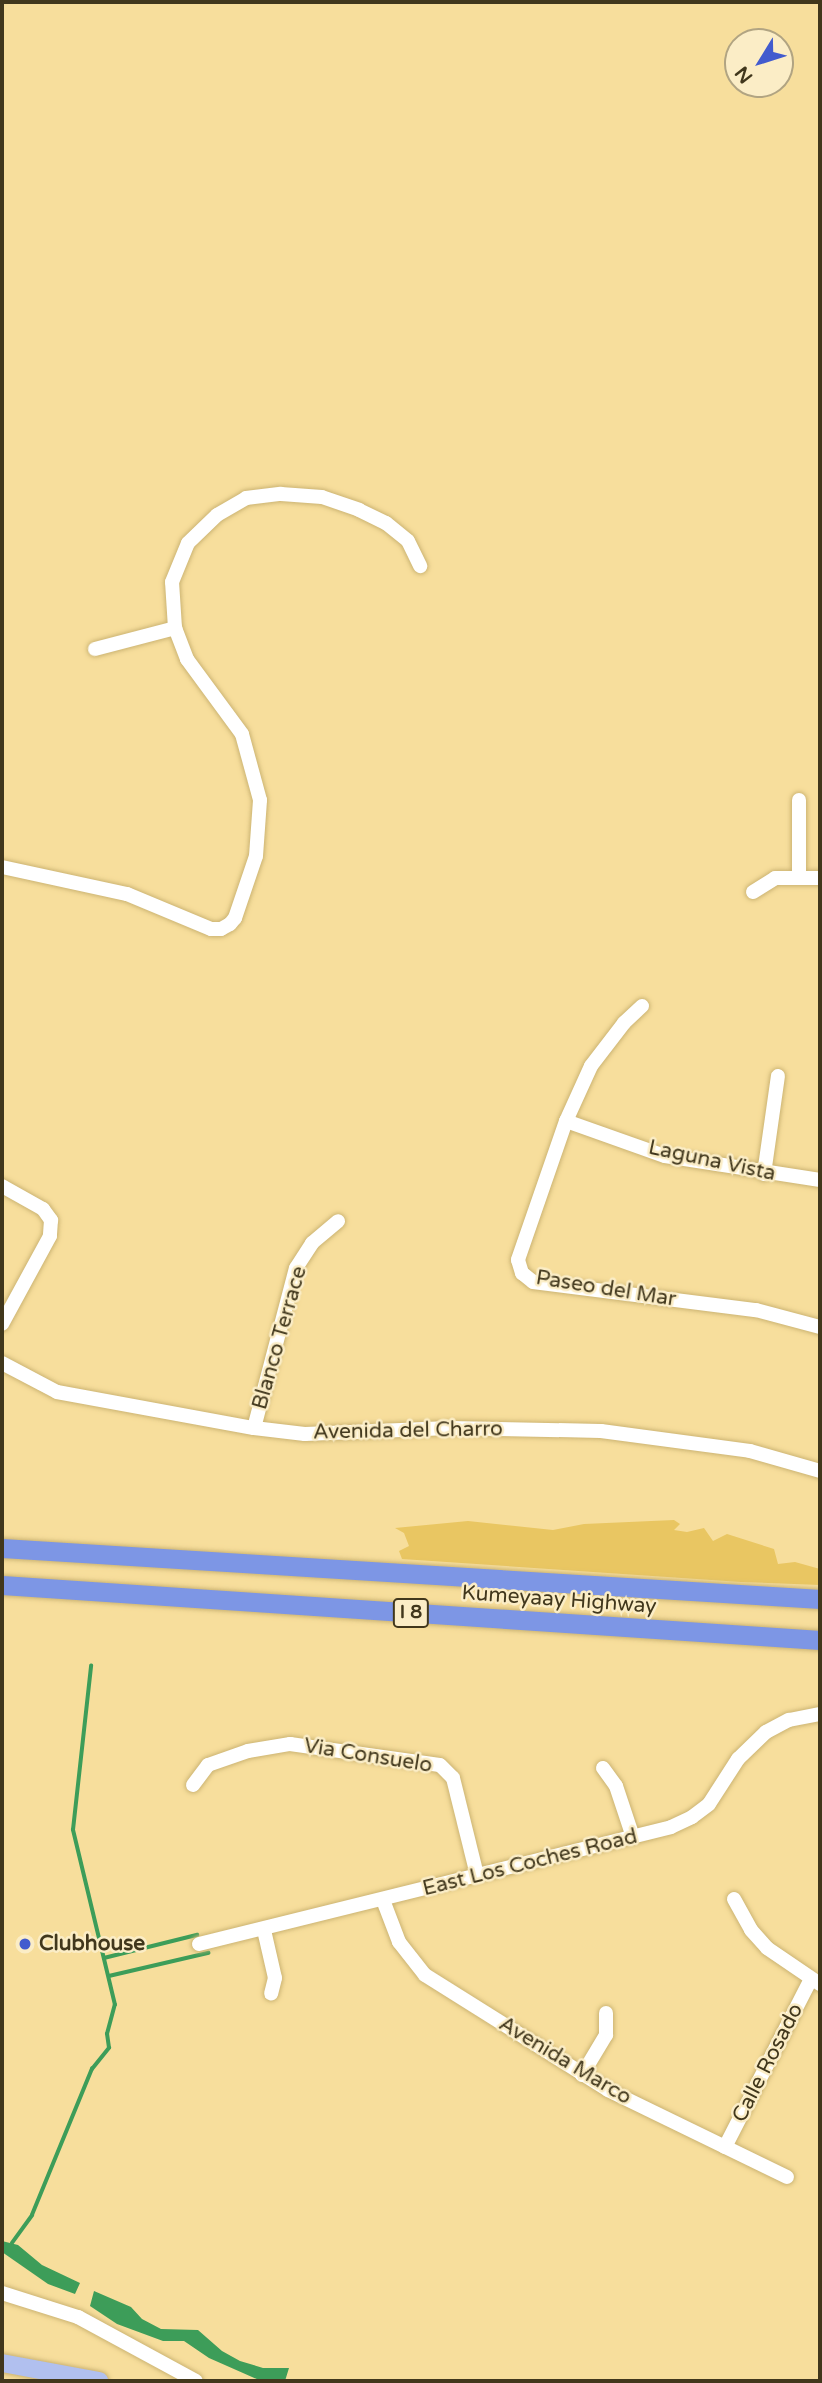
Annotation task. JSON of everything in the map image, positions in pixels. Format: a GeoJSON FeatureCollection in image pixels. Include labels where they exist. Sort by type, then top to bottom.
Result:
{"type":"FeatureCollection","features":[{"type":"Feature","properties":{"kind":"highway","name":"Kumeyaay Highway"},"geometry":{"type":"LineString","coordinates":[[2,1548],[820,1599]]}},
{"type":"Feature","properties":{"kind":"highway","name":"Kumeyaay Highway"},"geometry":{"type":"LineString","coordinates":[[2,1585],[820,1640]]}},
{"type":"Feature","properties":{"kind":"main road"},"geometry":{"type":"LineString","coordinates":[[2,2363],[46,2377],[99,2381]]}},
{"type":"Feature","properties":{"kind":"street"},"geometry":{"type":"LineString","coordinates":[[2,867],[127,894],[211,929],[221,929],[230,924],[235,918],[256,856],[260,800],[242,734],[231,714],[187,659],[175,628],[172,582],[188,543],[209,521],[246,499],[281,494],[322,497],[386,523],[408,541],[420,566]]}},
{"type":"Feature","properties":{"kind":"street"},"geometry":{"type":"LineString","coordinates":[[94,649],[175,628]]}},
{"type":"Feature","properties":{"kind":"street"},"geometry":{"type":"LineString","coordinates":[[799,800],[799,878]]}},
{"type":"Feature","properties":{"kind":"street"},"geometry":{"type":"LineString","coordinates":[[753,892],[775,878],[820,878]]}},
{"type":"Feature","properties":{"kind":"street","name":"Paseo del Mar"},"geometry":{"type":"LineString","coordinates":[[642,1006],[624,1023],[591,1066],[566,1121],[518,1259],[522,1273],[533,1282],[757,1310],[820,1327]]}},
{"type":"Feature","properties":{"kind":"street"},"geometry":{"type":"LineString","coordinates":[[764,1174],[778,1076]]}},
{"type":"Feature","properties":{"kind":"street","name":"Laguna Vista"},"geometry":{"type":"LineString","coordinates":[[566,1121],[665,1156],[820,1181]]}},
{"type":"Feature","properties":{"kind":"street"},"geometry":{"type":"LineString","coordinates":[[2,1186],[43,1209],[51,1220],[50,1236],[2,1324]]}},
{"type":"Feature","properties":{"kind":"street","name":"Blanco Terrace"},"geometry":{"type":"LineString","coordinates":[[254,1428],[296,1268],[312,1243],[338,1221]]}},
{"type":"Feature","properties":{"kind":"street","name":"Avenida del Charro"},"geometry":{"type":"LineString","coordinates":[[2,1363],[57,1392],[254,1428],[305,1434],[449,1428],[601,1431],[750,1451],[820,1471]]}},
{"type":"Feature","properties":{"kind":"street","name":"East Los Coches Road"},"geometry":{"type":"LineString","coordinates":[[199,1944],[671,1827],[692,1817],[716,1796],[738,1759],[755,1740],[789,1720],[820,1714]]}},
{"type":"Feature","properties":{"kind":"street","name":"Via Consuelo"},"geometry":{"type":"LineString","coordinates":[[192,1785],[208,1765],[248,1751],[290,1744],[440,1765],[453,1778],[477,1875]]}},
{"type":"Feature","properties":{"kind":"street"},"geometry":{"type":"LineString","coordinates":[[603,1768],[616,1786],[633,1837]]}},
{"type":"Feature","properties":{"kind":"street","name":"Avenida Marco"},"geometry":{"type":"LineString","coordinates":[[383,1899],[400,1942],[425,1975],[582,2075],[787,2177]]}},
{"type":"Feature","properties":{"kind":"street"},"geometry":{"type":"LineString","coordinates":[[734,1899],[751,1930],[767,1948],[816,1982]]}},
{"type":"Feature","properties":{"kind":"street"},"geometry":{"type":"LineString","coordinates":[[264,1930],[275,1978],[271,1994]]}},
{"type":"Feature","properties":{"kind":"street","name":"Calle Rosado"},"geometry":{"type":"LineString","coordinates":[[725,2147],[816,1982]]}},
{"type":"Feature","properties":{"kind":"street"},"geometry":{"type":"LineString","coordinates":[[582,2075],[606,2035],[606,2013]]}},
{"type":"Feature","properties":{"kind":"street"},"geometry":{"type":"LineString","coordinates":[[2,2293],[78,2317],[126,2346],[196,2381]]}},
{"type":"Feature","properties":{"kind":"shaded area"},"geometry":{"type":"Polygon","coordinates":[[[674,1520],[680,1524],[674,1530],[687,1532],[704,1528],[713,1541],[727,1534],[774,1549],[778,1564],[795,1562],[820,1569],[820,1585],[402,1559],[399,1551],[409,1546],[404,1533],[395,1528],[468,1521],[553,1530],[584,1524],[674,1520]]]}},
{"type":"Feature","properties":{"kind":"shaded area"},"geometry":{"type":"Polygon","coordinates":[[[2,2241],[18,2245],[42,2265],[80,2283],[75,2294],[48,2284],[2,2252],[2,2241]]]}},
{"type":"Feature","properties":{"kind":"shaded area"},"geometry":{"type":"Polygon","coordinates":[[[94,2291],[131,2307],[142,2319],[161,2329],[198,2330],[222,2351],[240,2361],[263,2368],[289,2368],[285,2381],[259,2380],[209,2358],[184,2341],[163,2341],[117,2324],[90,2306],[94,2291]]]}},
{"type":"Feature","properties":{"kind":"waterway"},"geometry":{"type":"LineString","coordinates":[[12,2243],[32,2215],[92,2069],[109,2048],[107,2034],[115,2005],[73,1830],[91,1666]]}},
{"type":"Feature","properties":{"kind":"waterway"},"geometry":{"type":"LineString","coordinates":[[104,1958],[197,1935]]}},
{"type":"Feature","properties":{"kind":"waterway"},"geometry":{"type":"LineString","coordinates":[[109,1976],[208,1953]]}},
{"type":"Feature","properties":{"kind":"place","name":"Clubhouse"},"geometry":{"type":"Point","coordinates":[25,1944]}}]}
